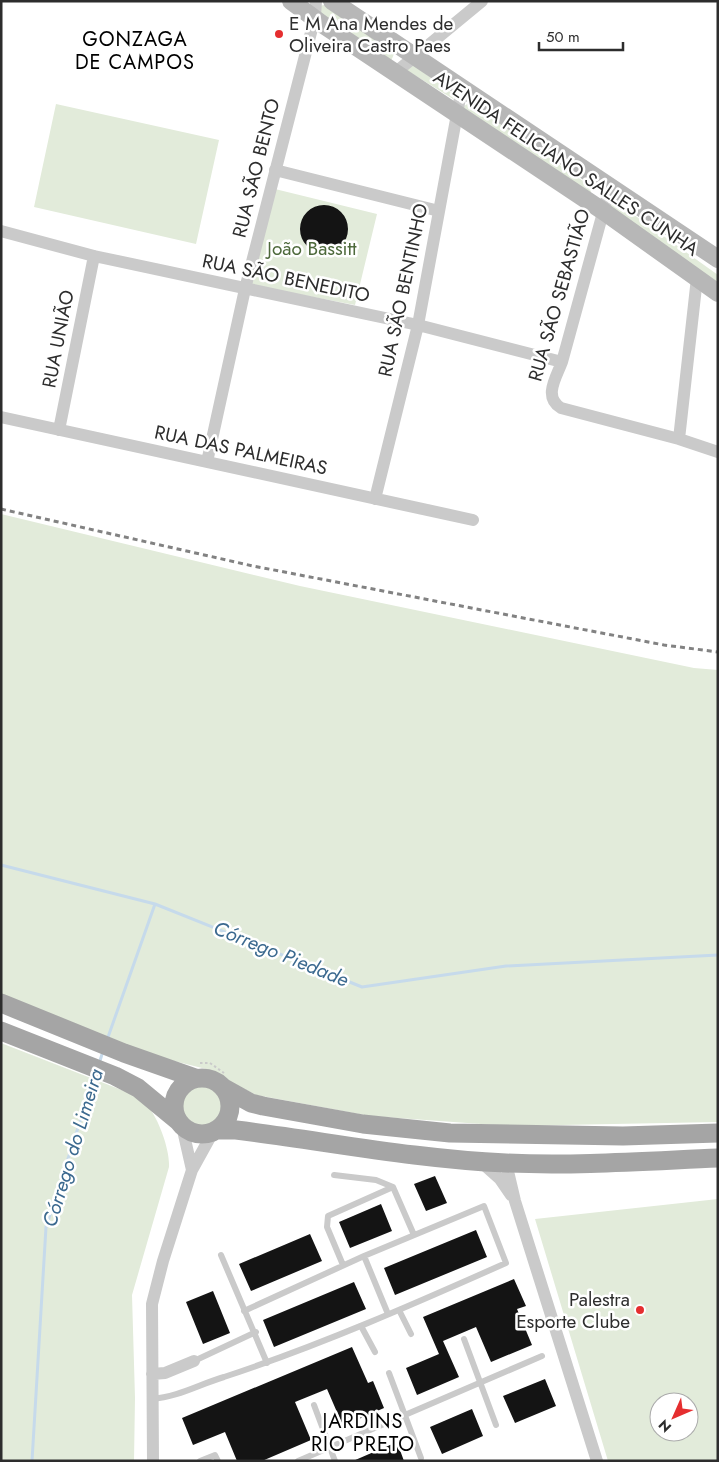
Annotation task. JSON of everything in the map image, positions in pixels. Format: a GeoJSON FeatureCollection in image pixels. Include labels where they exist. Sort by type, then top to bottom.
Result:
{"type":"FeatureCollection","features":[{"type":"Feature","properties":{"kind":"main road","name":"AVENIDA FELICIANO SALLES CUNHA"},"geometry":{"type":"LineString","coordinates":[[292,1],[316,9],[322,24],[602,211],[718,293]]}},
{"type":"Feature","properties":{"kind":"main road","name":"AVENIDA FELICIANO SALLES CUNHA"},"geometry":{"type":"LineString","coordinates":[[332,1],[718,260]]}},
{"type":"Feature","properties":{"kind":"main road"},"geometry":{"type":"LineString","coordinates":[[1,1003],[124,1053],[195,1078],[211,1079],[251,1103],[263,1106],[363,1124],[450,1133],[496,1132],[525,1135],[605,1136],[718,1134]]}},
{"type":"Feature","properties":{"kind":"main road"},"geometry":{"type":"LineString","coordinates":[[1,1031],[115,1076],[138,1088],[180,1123],[197,1134],[236,1130],[363,1149],[506,1163],[619,1162],[718,1158]]}},
{"type":"Feature","properties":{"kind":"main road"},"geometry":{"type":"LineString","coordinates":[[180,1123],[174,1111],[174,1100],[178,1090],[195,1078]]}},
{"type":"Feature","properties":{"kind":"main road"},"geometry":{"type":"LineString","coordinates":[[215,1131],[225,1124],[231,1106],[224,1088]]}},
{"type":"Feature","properties":{"kind":"street"},"geometry":{"type":"LineString","coordinates":[[396,72],[414,55],[482,1]]}},
{"type":"Feature","properties":{"kind":"street","name":"RUA SÃO BENTO"},"geometry":{"type":"LineString","coordinates":[[207,462],[245,289],[316,9]]}},
{"type":"Feature","properties":{"kind":"street","name":"RUA SÃO BENTINHO"},"geometry":{"type":"LineString","coordinates":[[375,499],[418,325],[462,87]]}},
{"type":"Feature","properties":{"kind":"street"},"geometry":{"type":"LineString","coordinates":[[275,170],[439,211]]}},
{"type":"Feature","properties":{"kind":"street","name":"RUA SÃO SEBASTIÃO"},"geometry":{"type":"LineString","coordinates":[[610,187],[562,362],[551,390],[551,398],[554,404],[567,410],[679,439]]}},
{"type":"Feature","properties":{"kind":"street","name":"RUA SÃO BENEDITO"},"geometry":{"type":"LineString","coordinates":[[1,231],[94,256],[418,325],[562,362]]}},
{"type":"Feature","properties":{"kind":"street","name":"RUA UNIÃO"},"geometry":{"type":"LineString","coordinates":[[59,430],[94,256]]}},
{"type":"Feature","properties":{"kind":"street"},"geometry":{"type":"LineString","coordinates":[[696,278],[679,439],[718,452]]}},
{"type":"Feature","properties":{"kind":"street","name":"RUA DAS PALMEIRAS"},"geometry":{"type":"LineString","coordinates":[[1,417],[473,520]]}},
{"type":"Feature","properties":{"kind":"street"},"geometry":{"type":"LineString","coordinates":[[180,1123],[192,1170]]}},
{"type":"Feature","properties":{"kind":"street"},"geometry":{"type":"LineString","coordinates":[[153,1461],[152,1304],[163,1260],[192,1170],[215,1131]]}},
{"type":"Feature","properties":{"kind":"street"},"geometry":{"type":"LineString","coordinates":[[480,1161],[500,1180],[515,1201]]}},
{"type":"Feature","properties":{"kind":"street"},"geometry":{"type":"LineString","coordinates":[[506,1163],[515,1201],[597,1461]]}},
{"type":"Feature","properties":{"kind":"street"},"geometry":{"type":"LineString","coordinates":[[152,1374],[165,1373],[194,1361]]}},
{"type":"Feature","properties":{"kind":"lane"},"geometry":{"type":"LineString","coordinates":[[334,1175],[376,1180],[393,1187],[414,1235]]}},
{"type":"Feature","properties":{"kind":"lane"},"geometry":{"type":"LineString","coordinates":[[343,1265],[327,1227],[328,1216],[393,1187]]}},
{"type":"Feature","properties":{"kind":"lane"},"geometry":{"type":"LineString","coordinates":[[152,1399],[171,1398],[204,1383],[267,1363],[362,1326],[506,1263],[484,1206],[343,1265],[244,1311]]}},
{"type":"Feature","properties":{"kind":"lane"},"geometry":{"type":"LineString","coordinates":[[221,1255],[244,1311],[256,1332],[267,1363]]}},
{"type":"Feature","properties":{"kind":"lane"},"geometry":{"type":"LineString","coordinates":[[364,1256],[388,1314]]}},
{"type":"Feature","properties":{"kind":"lane"},"geometry":{"type":"LineString","coordinates":[[399,1310],[411,1334]]}},
{"type":"Feature","properties":{"kind":"lane"},"geometry":{"type":"LineString","coordinates":[[362,1326],[375,1352]]}},
{"type":"Feature","properties":{"kind":"lane"},"geometry":{"type":"LineString","coordinates":[[194,1361],[256,1332]]}},
{"type":"Feature","properties":{"kind":"lane"},"geometry":{"type":"LineString","coordinates":[[464,1339],[496,1425]]}},
{"type":"Feature","properties":{"kind":"lane"},"geometry":{"type":"LineString","coordinates":[[298,1461],[542,1356]]}},
{"type":"Feature","properties":{"kind":"lane"},"geometry":{"type":"LineString","coordinates":[[389,1373],[421,1458]]}},
{"type":"Feature","properties":{"kind":"lane"},"geometry":{"type":"LineString","coordinates":[[314,1405],[335,1461]]}},
{"type":"Feature","properties":{"kind":"lane"},"geometry":{"type":"LineString","coordinates":[[200,1461],[215,1455],[218,1461]]}},
{"type":"Feature","properties":{"kind":"green space"},"geometry":{"type":"Polygon","coordinates":[[[324,5],[388,48],[394,54],[391,61],[320,16],[319,6],[324,5]]]}},
{"type":"Feature","properties":{"kind":"green space"},"geometry":{"type":"Polygon","coordinates":[[[412,64],[453,94],[453,99],[408,71],[406,69],[412,64]]]}},
{"type":"Feature","properties":{"kind":"green space"},"geometry":{"type":"Polygon","coordinates":[[[469,103],[592,187],[590,195],[462,113],[464,106],[469,103]]]}},
{"type":"Feature","properties":{"kind":"green space"},"geometry":{"type":"Polygon","coordinates":[[[56,104],[219,140],[196,244],[34,207],[56,104]]]}},
{"type":"Feature","properties":{"kind":"green space","name":"João Bassitt"},"geometry":{"type":"Polygon","coordinates":[[[275,189],[377,214],[355,305],[250,285],[275,189]]]}},
{"type":"Feature","properties":{"kind":"green space"},"geometry":{"type":"Polygon","coordinates":[[[616,202],[718,275],[718,285],[608,210],[609,204],[616,202]]]}},
{"type":"Feature","properties":{"kind":"green space"},"geometry":{"type":"Polygon","coordinates":[[[1,514],[300,586],[694,668],[718,670],[718,1122],[509,1126],[370,1116],[256,1095],[206,1069],[142,1053],[1,995],[1,514]]]}},
{"type":"Feature","properties":{"kind":"green space"},"geometry":{"type":"Polygon","coordinates":[[[1,1043],[132,1094],[148,1106],[163,1135],[168,1152],[169,1167],[132,1295],[135,1398],[134,1461],[1,1461],[1,1043]]]}},
{"type":"Feature","properties":{"kind":"green space"},"geometry":{"type":"Polygon","coordinates":[[[197,1081],[207,1081],[220,1088],[227,1101],[227,1111],[220,1124],[207,1131],[197,1131],[188,1127],[181,1120],[177,1111],[177,1101],[181,1092],[188,1085],[197,1081]]]}},
{"type":"Feature","properties":{"kind":"green space","name":"Palestra Esporte Clube"},"geometry":{"type":"Polygon","coordinates":[[[718,1199],[718,1461],[608,1461],[535,1219],[718,1199]]]}},
{"type":"Feature","properties":{"kind":"building"},"geometry":{"type":"Polygon","coordinates":[[[319,205],[329,205],[341,212],[348,224],[348,234],[341,246],[329,253],[319,253],[311,249],[304,242],[300,234],[300,224],[304,216],[311,209],[319,205]]]}},
{"type":"Feature","properties":{"kind":"building"},"geometry":{"type":"Polygon","coordinates":[[[435,1176],[447,1203],[426,1211],[414,1184],[435,1176]]]}},
{"type":"Feature","properties":{"kind":"building"},"geometry":{"type":"Polygon","coordinates":[[[381,1204],[392,1231],[350,1248],[339,1222],[381,1204]]]}},
{"type":"Feature","properties":{"kind":"building"},"geometry":{"type":"Polygon","coordinates":[[[476,1230],[487,1257],[395,1295],[384,1268],[476,1230]]]}},
{"type":"Feature","properties":{"kind":"building"},"geometry":{"type":"Polygon","coordinates":[[[310,1234],[322,1261],[251,1291],[239,1264],[310,1234]]]}},
{"type":"Feature","properties":{"kind":"building"},"geometry":{"type":"Polygon","coordinates":[[[514,1279],[526,1306],[517,1309],[532,1345],[491,1362],[476,1327],[443,1341],[459,1377],[417,1395],[406,1368],[439,1354],[423,1317],[514,1279]]]}},
{"type":"Feature","properties":{"kind":"building"},"geometry":{"type":"Polygon","coordinates":[[[354,1282],[366,1309],[274,1347],[263,1320],[354,1282]]]}},
{"type":"Feature","properties":{"kind":"building"},"geometry":{"type":"Polygon","coordinates":[[[213,1291],[230,1333],[203,1344],[186,1302],[213,1291]]]}},
{"type":"Feature","properties":{"kind":"building"},"geometry":{"type":"Polygon","coordinates":[[[352,1347],[368,1383],[373,1381],[384,1408],[343,1426],[327,1389],[295,1402],[311,1440],[262,1461],[237,1461],[225,1432],[193,1445],[182,1418],[352,1347]]]}},
{"type":"Feature","properties":{"kind":"building"},"geometry":{"type":"Polygon","coordinates":[[[545,1379],[556,1406],[515,1423],[503,1396],[545,1379]]]}},
{"type":"Feature","properties":{"kind":"building"},"geometry":{"type":"Polygon","coordinates":[[[472,1409],[483,1436],[442,1454],[430,1427],[472,1409]]]}},
{"type":"Feature","properties":{"kind":"building"},"geometry":{"type":"Polygon","coordinates":[[[397,1442],[404,1461],[353,1461],[376,1451],[397,1442]]]}},
{"type":"Feature","properties":{"kind":"waterway","name":"Córrego Piedade"},"geometry":{"type":"LineString","coordinates":[[1,865],[155,904],[362,987],[506,966],[718,955]]}},
{"type":"Feature","properties":{"kind":"waterway","name":"Córrego do Limeira"},"geometry":{"type":"LineString","coordinates":[[107,1040],[155,904]]}},
{"type":"Feature","properties":{"kind":"waterway","name":"Córrego do Limeira"},"geometry":{"type":"LineString","coordinates":[[99,1064],[103,1051]]}},
{"type":"Feature","properties":{"kind":"waterway","name":"Córrego do Limeira"},"geometry":{"type":"LineString","coordinates":[[32,1461],[46,1227],[95,1075]]}},
{"type":"Feature","properties":{"kind":"railway"},"geometry":{"type":"LineString","coordinates":[[1,509],[253,566],[664,645],[718,652]]}},
{"type":"Feature","properties":{"kind":"place","name":"E M Ana Mendes de Oliveira Castro Paes"},"geometry":{"type":"Point","coordinates":[279,34]}},
{"type":"Feature","properties":{"kind":"place","name":"Palestra Esporte Clube"},"geometry":{"type":"Point","coordinates":[640,1310]}},
{"type":"Feature","properties":{"kind":"district","name":"GONZAGA DE CAMPOS"},"geometry":{"type":"Point","coordinates":[135,50]}},
{"type":"Feature","properties":{"kind":"district","name":"JARDINS RIO PRETO"},"geometry":{"type":"Point","coordinates":[363,1432]}}]}
